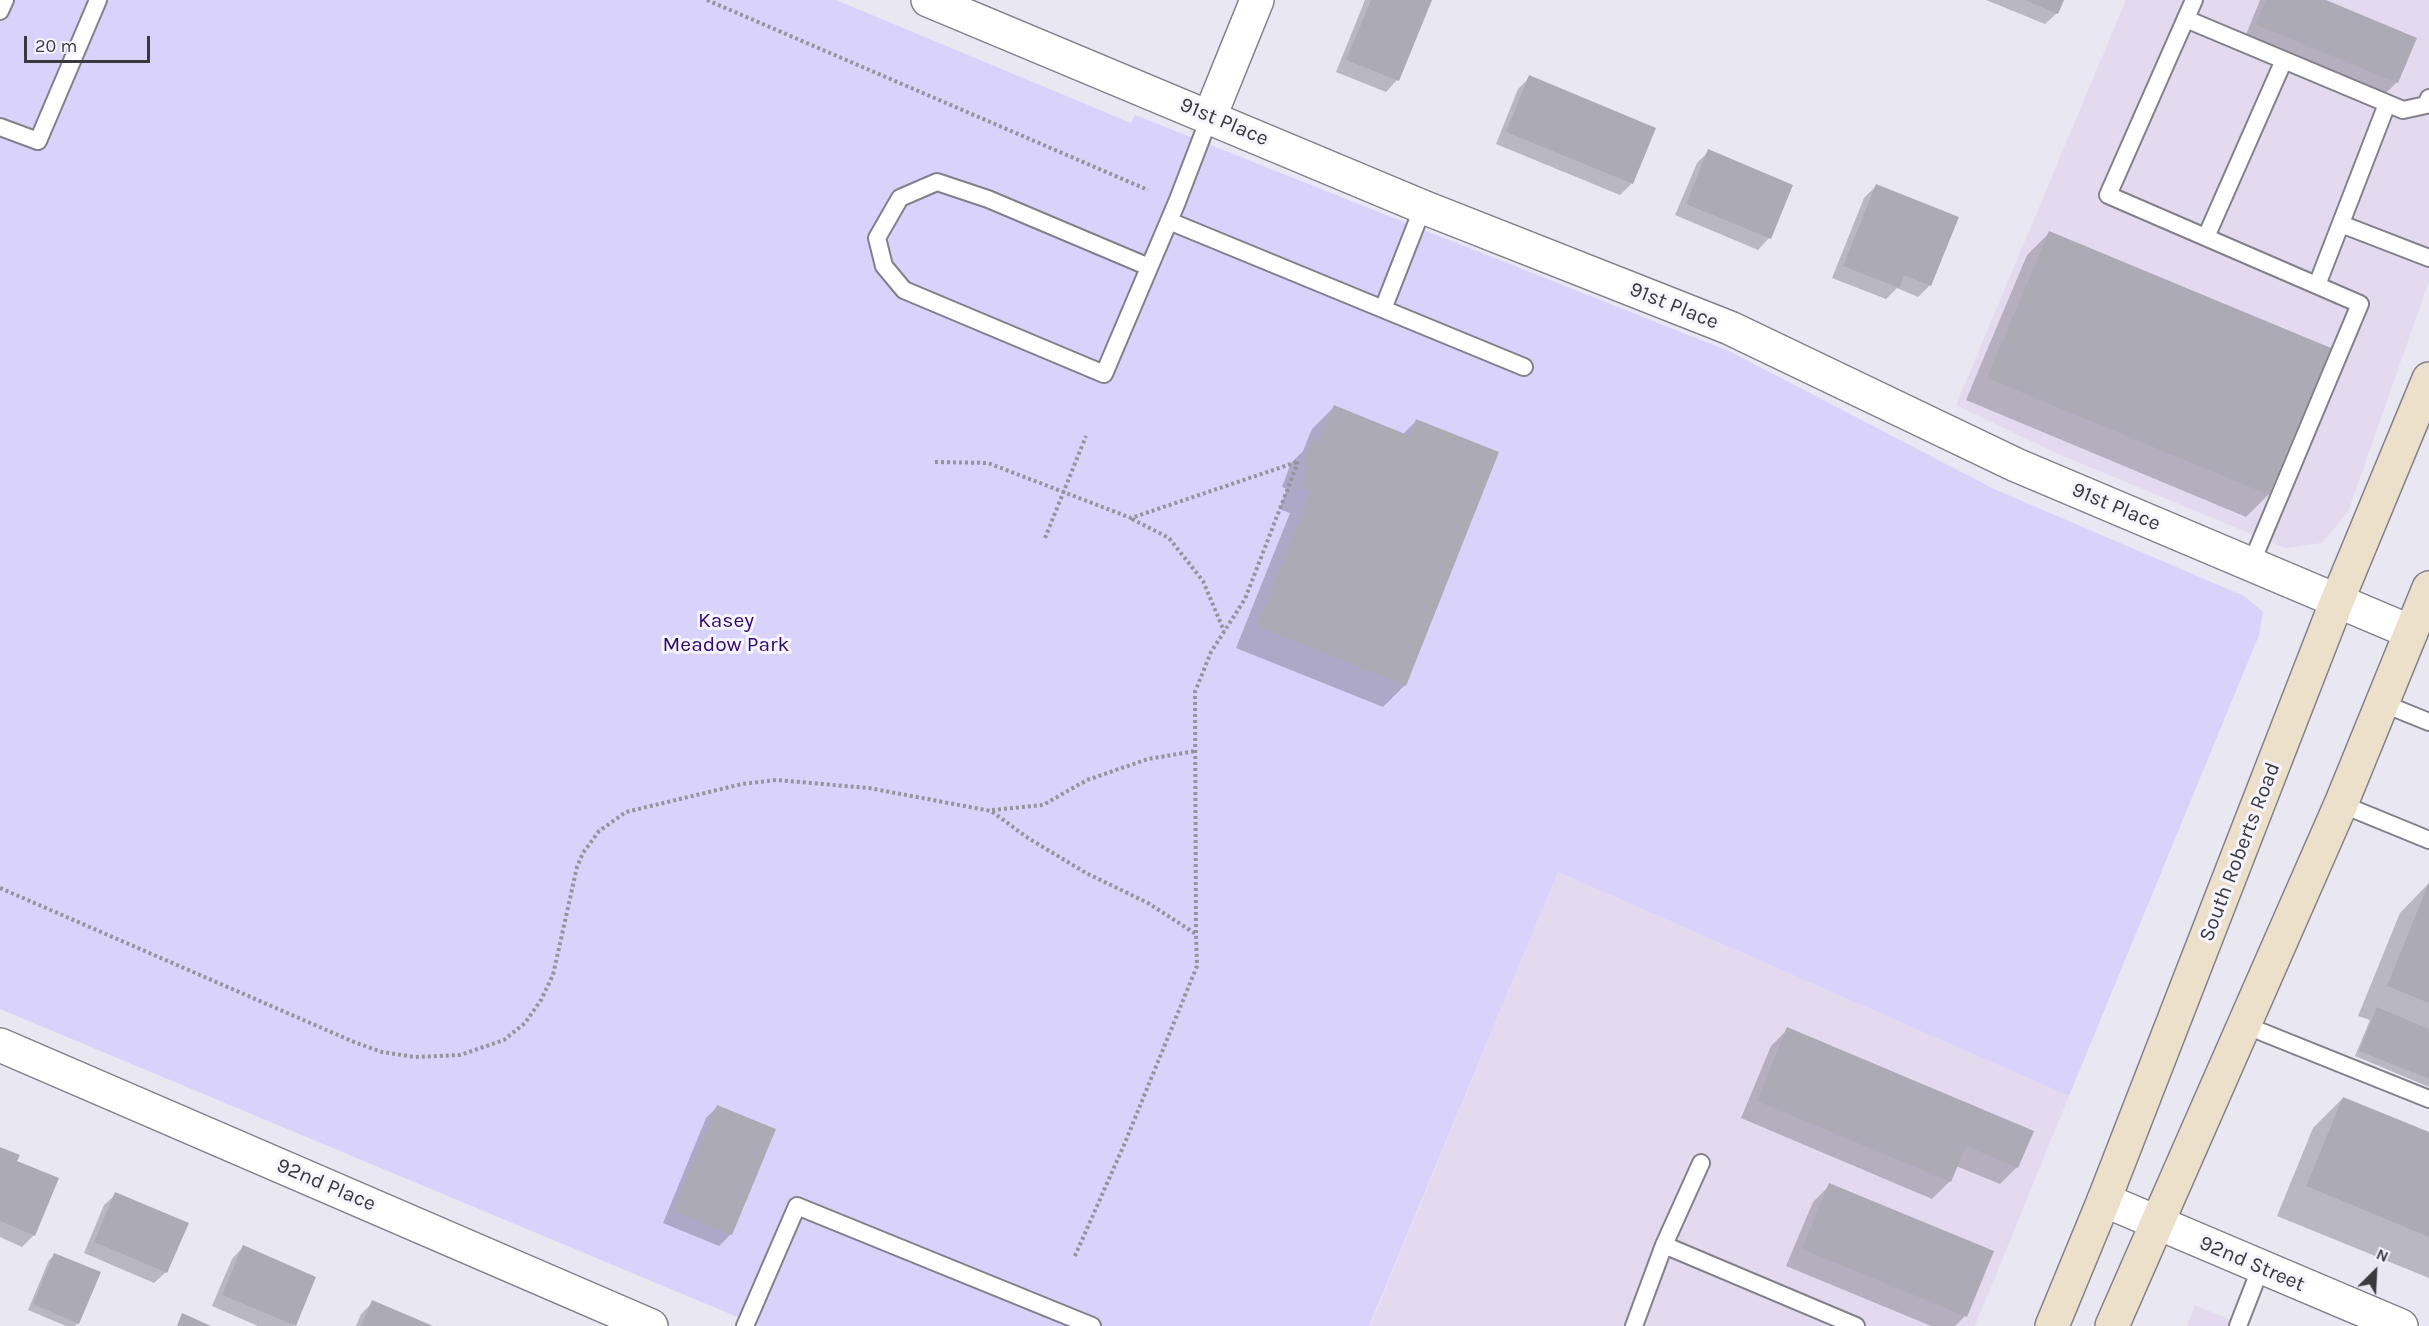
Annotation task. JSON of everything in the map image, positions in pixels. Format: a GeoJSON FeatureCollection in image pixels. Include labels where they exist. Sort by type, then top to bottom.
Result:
{"type":"FeatureCollection","features":[{"type":"Feature","properties":{"kind":"street","name":"91st Place"},"geometry":{"type":"LineString","coordinates":[[928,0],[1423,207],[1730,328],[2016,465],[2411,632]]}},
{"type":"Feature","properties":{"kind":"street"},"geometry":{"type":"LineString","coordinates":[[1210,116],[1257,0]]}},
{"type":"Feature","properties":{"kind":"street","name":"South Roberts Road"},"geometry":{"type":"LineString","coordinates":[[2052,1326],[2104,1200],[2337,600],[2429,379]]}},
{"type":"Feature","properties":{"kind":"street"},"geometry":{"type":"LineString","coordinates":[[2112,1326],[2242,1024],[2341,804],[2429,588]]}},
{"type":"Feature","properties":{"kind":"street","name":"92nd Place"},"geometry":{"type":"LineString","coordinates":[[0,1045],[651,1326]]}},
{"type":"Feature","properties":{"kind":"street","name":"92nd Street"},"geometry":{"type":"LineString","coordinates":[[2104,1200],[2401,1326]]}},
{"type":"Feature","properties":{"kind":"lane"},"geometry":{"type":"LineString","coordinates":[[0,11],[5,0]]}},
{"type":"Feature","properties":{"kind":"lane"},"geometry":{"type":"LineString","coordinates":[[0,127],[38,141],[98,0]]}},
{"type":"Feature","properties":{"kind":"lane"},"geometry":{"type":"LineString","coordinates":[[2194,0],[2108,195],[2360,304],[2251,564]]}},
{"type":"Feature","properties":{"kind":"lane"},"geometry":{"type":"LineString","coordinates":[[2186,19],[2403,110],[2426,105],[2429,98]]}},
{"type":"Feature","properties":{"kind":"lane"},"geometry":{"type":"LineString","coordinates":[[2206,237],[2284,60]]}},
{"type":"Feature","properties":{"kind":"lane"},"geometry":{"type":"LineString","coordinates":[[2317,285],[2387,104]]}},
{"type":"Feature","properties":{"kind":"lane"},"geometry":{"type":"LineString","coordinates":[[1149,267],[988,199],[937,182],[900,198],[877,238],[884,266],[904,290],[1104,374],[1177,202],[1210,116]]}},
{"type":"Feature","properties":{"kind":"lane"},"geometry":{"type":"LineString","coordinates":[[1383,309],[1423,207]]}},
{"type":"Feature","properties":{"kind":"lane"},"geometry":{"type":"LineString","coordinates":[[1169,221],[1524,368]]}},
{"type":"Feature","properties":{"kind":"lane"},"geometry":{"type":"LineString","coordinates":[[2341,224],[2429,258]]}},
{"type":"Feature","properties":{"kind":"lane"},"geometry":{"type":"LineString","coordinates":[[2382,703],[2429,722]]}},
{"type":"Feature","properties":{"kind":"lane"},"geometry":{"type":"LineString","coordinates":[[2341,804],[2429,840]]}},
{"type":"Feature","properties":{"kind":"lane"},"geometry":{"type":"LineString","coordinates":[[2242,1024],[2429,1099]]}},
{"type":"Feature","properties":{"kind":"lane"},"geometry":{"type":"LineString","coordinates":[[1634,1326],[1664,1245],[1701,1163]]}},
{"type":"Feature","properties":{"kind":"lane"},"geometry":{"type":"LineString","coordinates":[[745,1326],[797,1206],[1092,1326]]}},
{"type":"Feature","properties":{"kind":"lane"},"geometry":{"type":"LineString","coordinates":[[1664,1245],[1856,1326]]}},
{"type":"Feature","properties":{"kind":"lane"},"geometry":{"type":"LineString","coordinates":[[2238,1326],[2261,1268]]}},
{"type":"Feature","properties":{"kind":"path"},"geometry":{"type":"LineString","coordinates":[[707,0],[1177,202]]}},
{"type":"Feature","properties":{"kind":"path"},"geometry":{"type":"LineString","coordinates":[[1045,538],[1086,436]]}},
{"type":"Feature","properties":{"kind":"path"},"geometry":{"type":"LineString","coordinates":[[935,462],[988,463],[1131,518],[1169,538],[1203,580],[1224,631]]}},
{"type":"Feature","properties":{"kind":"path"},"geometry":{"type":"LineString","coordinates":[[1074,1258],[1124,1145],[1197,966],[1195,692],[1211,652],[1245,598],[1298,462],[1131,518]]}},
{"type":"Feature","properties":{"kind":"path"},"geometry":{"type":"LineString","coordinates":[[0,888],[354,1042],[382,1052],[415,1057],[459,1055],[504,1040],[525,1023],[541,1000],[553,975],[580,860],[599,831],[626,812],[742,784],[776,780],[869,788],[991,811],[1043,805],[1087,780],[1148,759],[1196,751]]}},
{"type":"Feature","properties":{"kind":"path"},"geometry":{"type":"LineString","coordinates":[[991,811],[1028,838],[1086,873],[1148,903],[1196,934]]}},
{"type":"Feature","properties":{"kind":"shaded area"},"geometry":{"type":"Polygon","coordinates":[[[2126,0],[2429,0],[2429,281],[2348,512],[2322,543],[2285,548],[2056,453],[1956,405],[2126,0]]]}},
{"type":"Feature","properties":{"kind":"shaded area"},"geometry":{"type":"Polygon","coordinates":[[[1558,872],[2069,1096],[1975,1326],[1370,1326],[1558,872]]]}},
{"type":"Feature","properties":{"kind":"shaded area"},"geometry":{"type":"Polygon","coordinates":[[[2195,1305],[2245,1326],[2187,1326],[2195,1305]]]}},
{"type":"Feature","properties":{"kind":"green space","name":"Kasey Meadow Park"},"geometry":{"type":"Polygon","coordinates":[[[0,0],[836,0],[1131,123],[1135,115],[1731,352],[1994,489],[2244,596],[2263,612],[2259,635],[2069,1096],[1558,872],[1369,1326],[759,1326],[0,1009],[0,0]]]}},
{"type":"Feature","properties":{"kind":"building"},"geometry":{"type":"Polygon","coordinates":[[[1371,0],[1432,0],[1399,81],[1346,60],[1371,0]]]}},
{"type":"Feature","properties":{"kind":"building"},"geometry":{"type":"Polygon","coordinates":[[[2025,0],[2064,0],[2058,14],[2025,0]]]}},
{"type":"Feature","properties":{"kind":"building"},"geometry":{"type":"Polygon","coordinates":[[[2266,0],[2326,0],[2417,38],[2398,83],[2256,25],[2266,0]]]}},
{"type":"Feature","properties":{"kind":"building"},"geometry":{"type":"Polygon","coordinates":[[[1529,75],[1656,128],[1633,184],[1506,132],[1529,75]]]}},
{"type":"Feature","properties":{"kind":"building"},"geometry":{"type":"Polygon","coordinates":[[[1708,149],[1793,185],[1771,239],[1686,204],[1708,149]]]}},
{"type":"Feature","properties":{"kind":"building"},"geometry":{"type":"Polygon","coordinates":[[[1876,184],[1959,217],[1931,286],[1904,275],[1899,288],[1843,266],[1876,184]]]}},
{"type":"Feature","properties":{"kind":"building"},"geometry":{"type":"Polygon","coordinates":[[[2049,231],[2331,348],[2269,495],[1987,378],[2049,231]]]}},
{"type":"Feature","properties":{"kind":"building"},"geometry":{"type":"Polygon","coordinates":[[[1334,405],[1410,436],[1416,419],[1499,452],[1406,686],[1257,626],[1311,491],[1300,487],[1308,467],[1303,464],[1313,439],[1319,442],[1334,405]]]}},
{"type":"Feature","properties":{"kind":"building"},"geometry":{"type":"Polygon","coordinates":[[[2429,882],[2429,1003],[2387,986],[2429,882]]]}},
{"type":"Feature","properties":{"kind":"building"},"geometry":{"type":"Polygon","coordinates":[[[2377,1007],[2429,1029],[2429,1079],[2359,1051],[2377,1007]]]}},
{"type":"Feature","properties":{"kind":"building"},"geometry":{"type":"Polygon","coordinates":[[[1787,1027],[2034,1131],[2018,1168],[1966,1146],[1951,1182],[1757,1101],[1787,1027]]]}},
{"type":"Feature","properties":{"kind":"building"},"geometry":{"type":"Polygon","coordinates":[[[2343,1097],[2429,1132],[2429,1237],[2306,1186],[2343,1097]]]}},
{"type":"Feature","properties":{"kind":"building"},"geometry":{"type":"Polygon","coordinates":[[[717,1105],[776,1129],[732,1235],[673,1211],[717,1105]]]}},
{"type":"Feature","properties":{"kind":"building"},"geometry":{"type":"Polygon","coordinates":[[[0,1147],[20,1155],[17,1161],[59,1178],[35,1236],[0,1221],[0,1147]]]}},
{"type":"Feature","properties":{"kind":"building"},"geometry":{"type":"Polygon","coordinates":[[[1829,1183],[1994,1251],[1967,1317],[1802,1249],[1829,1183]]]}},
{"type":"Feature","properties":{"kind":"building"},"geometry":{"type":"Polygon","coordinates":[[[115,1192],[189,1223],[167,1273],[94,1242],[115,1192]]]}},
{"type":"Feature","properties":{"kind":"building"},"geometry":{"type":"Polygon","coordinates":[[[243,1245],[316,1277],[296,1326],[222,1295],[243,1245]]]}},
{"type":"Feature","properties":{"kind":"building"},"geometry":{"type":"Polygon","coordinates":[[[54,1253],[101,1272],[79,1324],[33,1304],[54,1253]]]}},
{"type":"Feature","properties":{"kind":"building"},"geometry":{"type":"Polygon","coordinates":[[[372,1300],[433,1326],[361,1326],[372,1300]]]}},
{"type":"Feature","properties":{"kind":"building"},"geometry":{"type":"Polygon","coordinates":[[[182,1313],[211,1326],[177,1326],[182,1313]]]}}]}
